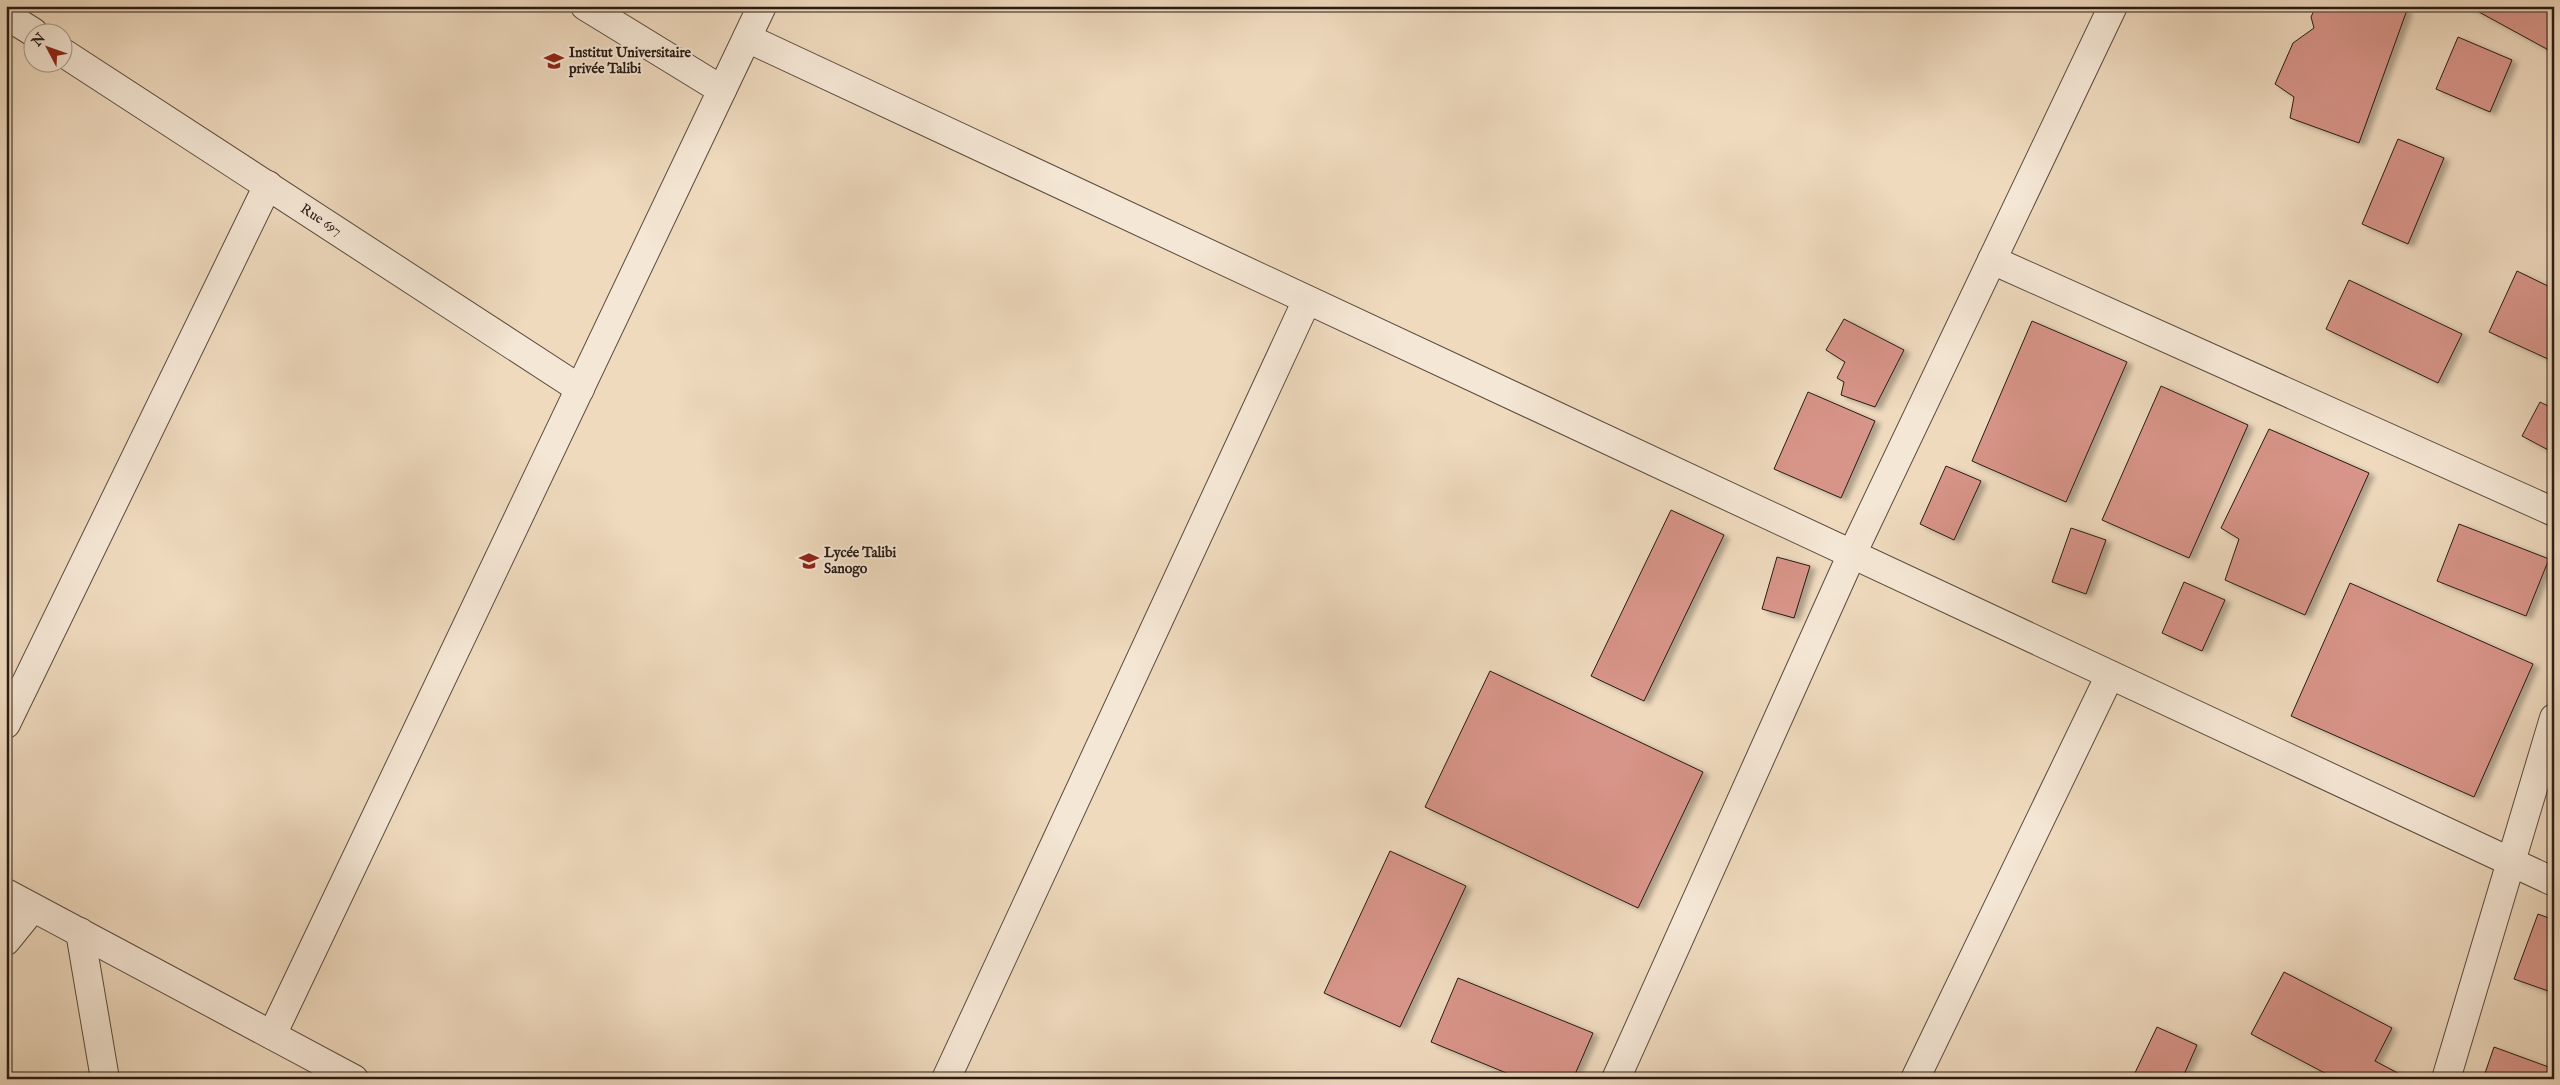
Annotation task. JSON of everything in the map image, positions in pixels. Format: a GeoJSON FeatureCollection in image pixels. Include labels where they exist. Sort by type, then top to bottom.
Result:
{"type":"FeatureCollection","features":[{"type":"Feature","properties":{"kind":"street"},"geometry":{"type":"LineString","coordinates":[[586,6],[722,90]]}},
{"type":"Feature","properties":{"kind":"street"},"geometry":{"type":"LineString","coordinates":[[272,1035],[762,6]]}},
{"type":"Feature","properties":{"kind":"street"},"geometry":{"type":"LineString","coordinates":[[1616,1079],[1852,554],[2113,6]]}},
{"type":"Feature","properties":{"kind":"street"},"geometry":{"type":"LineString","coordinates":[[6,15],[22,25]]}},
{"type":"Feature","properties":{"kind":"street"},"geometry":{"type":"LineString","coordinates":[[747,38],[2554,882]]}},
{"type":"Feature","properties":{"kind":"street","name":"Rue 697"},"geometry":{"type":"LineString","coordinates":[[72,59],[580,389]]}},
{"type":"Feature","properties":{"kind":"street"},"geometry":{"type":"LineString","coordinates":[[6,724],[268,186]]}},
{"type":"Feature","properties":{"kind":"street"},"geometry":{"type":"LineString","coordinates":[[1992,260],[2554,512]]}},
{"type":"Feature","properties":{"kind":"street"},"geometry":{"type":"LineString","coordinates":[[946,1079],[1307,300]]}},
{"type":"Feature","properties":{"kind":"street"},"geometry":{"type":"LineString","coordinates":[[1916,1079],[2110,675]]}},
{"type":"Feature","properties":{"kind":"street"},"geometry":{"type":"LineString","coordinates":[[2446,1079],[2554,718]]}},
{"type":"Feature","properties":{"kind":"street"},"geometry":{"type":"LineString","coordinates":[[6,893],[32,909],[80,932],[354,1079]]}},
{"type":"Feature","properties":{"kind":"street"},"geometry":{"type":"LineString","coordinates":[[6,941],[32,909]]}},
{"type":"Feature","properties":{"kind":"street"},"geometry":{"type":"LineString","coordinates":[[80,932],[105,1079]]}},
{"type":"Feature","properties":{"kind":"building"},"geometry":{"type":"Polygon","coordinates":[[[2316,6],[2401,6],[2407,10],[2359,143],[2290,118],[2294,97],[2275,84],[2293,43],[2314,28],[2311,17],[2316,6]]]}},
{"type":"Feature","properties":{"kind":"building"},"geometry":{"type":"Polygon","coordinates":[[[2468,6],[2554,6],[2554,53],[2468,6]]]}},
{"type":"Feature","properties":{"kind":"building"},"geometry":{"type":"Polygon","coordinates":[[[2458,37],[2512,60],[2490,112],[2436,89],[2458,37]]]}},
{"type":"Feature","properties":{"kind":"building"},"geometry":{"type":"Polygon","coordinates":[[[2398,139],[2444,158],[2408,244],[2362,224],[2398,139]]]}},
{"type":"Feature","properties":{"kind":"building"},"geometry":{"type":"Polygon","coordinates":[[[2517,271],[2554,289],[2554,346],[2548,359],[2489,332],[2517,271]]]}},
{"type":"Feature","properties":{"kind":"building"},"geometry":{"type":"Polygon","coordinates":[[[2349,280],[2462,334],[2438,383],[2326,329],[2349,280]]]}},
{"type":"Feature","properties":{"kind":"building"},"geometry":{"type":"Polygon","coordinates":[[[1844,319],[1904,350],[1875,407],[1841,395],[1844,382],[1837,378],[1845,362],[1826,350],[1844,319]]]}},
{"type":"Feature","properties":{"kind":"building"},"geometry":{"type":"Polygon","coordinates":[[[2032,321],[2127,362],[2066,502],[1972,461],[2032,321]]]}},
{"type":"Feature","properties":{"kind":"building"},"geometry":{"type":"Polygon","coordinates":[[[2161,386],[2248,425],[2189,558],[2102,520],[2161,386]]]}},
{"type":"Feature","properties":{"kind":"building"},"geometry":{"type":"Polygon","coordinates":[[[1808,392],[1875,421],[1841,498],[1774,469],[1808,392]]]}},
{"type":"Feature","properties":{"kind":"building"},"geometry":{"type":"Polygon","coordinates":[[[2540,402],[2554,409],[2554,453],[2522,436],[2540,402]]]}},
{"type":"Feature","properties":{"kind":"building"},"geometry":{"type":"Polygon","coordinates":[[[2269,429],[2369,473],[2305,615],[2225,580],[2239,539],[2221,528],[2269,429]]]}},
{"type":"Feature","properties":{"kind":"building"},"geometry":{"type":"Polygon","coordinates":[[[1946,466],[1981,481],[1954,540],[1920,524],[1946,466]]]}},
{"type":"Feature","properties":{"kind":"building"},"geometry":{"type":"Polygon","coordinates":[[[1671,510],[1724,535],[1644,701],[1591,676],[1671,510]]]}},
{"type":"Feature","properties":{"kind":"building"},"geometry":{"type":"Polygon","coordinates":[[[2459,524],[2549,559],[2526,616],[2437,581],[2459,524]]]}},
{"type":"Feature","properties":{"kind":"building"},"geometry":{"type":"Polygon","coordinates":[[[2071,528],[2106,540],[2086,594],[2052,582],[2071,528]]]}},
{"type":"Feature","properties":{"kind":"building"},"geometry":{"type":"Polygon","coordinates":[[[1777,557],[1810,566],[1794,618],[1762,609],[1777,557]]]}},
{"type":"Feature","properties":{"kind":"building"},"geometry":{"type":"Polygon","coordinates":[[[2184,582],[2225,600],[2202,651],[2162,633],[2184,582]]]}},
{"type":"Feature","properties":{"kind":"building"},"geometry":{"type":"Polygon","coordinates":[[[2350,583],[2533,664],[2474,797],[2291,716],[2350,583]]]}},
{"type":"Feature","properties":{"kind":"building"},"geometry":{"type":"Polygon","coordinates":[[[1490,671],[1703,772],[1638,908],[1425,807],[1490,671]]]}},
{"type":"Feature","properties":{"kind":"building"},"geometry":{"type":"Polygon","coordinates":[[[1390,851],[1466,886],[1400,1027],[1324,993],[1390,851]]]}},
{"type":"Feature","properties":{"kind":"building"},"geometry":{"type":"Polygon","coordinates":[[[2538,914],[2554,920],[2554,993],[2514,979],[2538,914]]]}},
{"type":"Feature","properties":{"kind":"building"},"geometry":{"type":"Polygon","coordinates":[[[2284,972],[2392,1028],[2375,1061],[2409,1079],[2336,1079],[2251,1034],[2284,972]]]}},
{"type":"Feature","properties":{"kind":"building"},"geometry":{"type":"Polygon","coordinates":[[[1458,978],[1593,1033],[1573,1079],[1521,1079],[1431,1042],[1458,978]]]}},
{"type":"Feature","properties":{"kind":"building"},"geometry":{"type":"Polygon","coordinates":[[[2157,1027],[2197,1045],[2182,1079],[2132,1079],[2157,1027]]]}},
{"type":"Feature","properties":{"kind":"building"},"geometry":{"type":"Polygon","coordinates":[[[2494,1047],[2554,1069],[2554,1079],[2483,1079],[2494,1047]]]}},
{"type":"Feature","properties":{"kind":"place","name":"Institut Universitaire privée Talibi"},"geometry":{"type":"Point","coordinates":[554,61]}},
{"type":"Feature","properties":{"kind":"place","name":"Lycée Talibi Sanogo"},"geometry":{"type":"Point","coordinates":[809,561]}}]}
